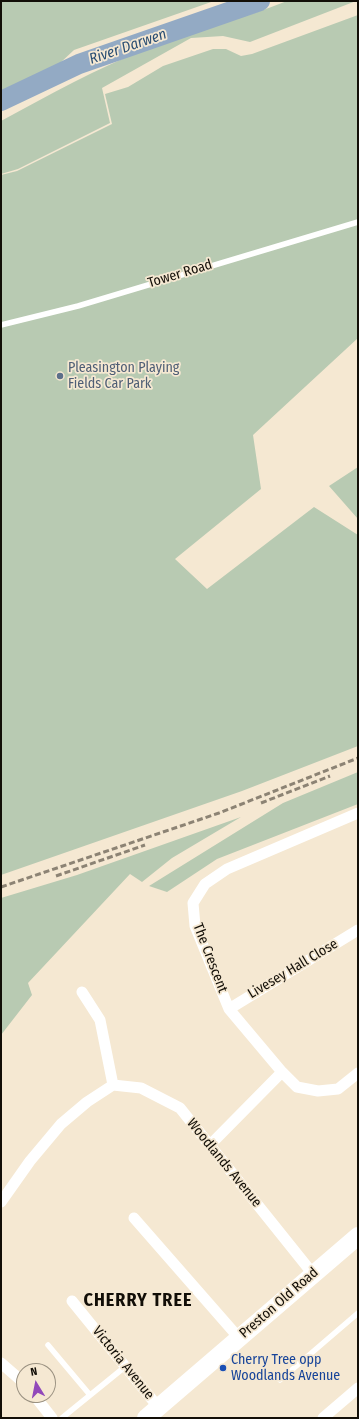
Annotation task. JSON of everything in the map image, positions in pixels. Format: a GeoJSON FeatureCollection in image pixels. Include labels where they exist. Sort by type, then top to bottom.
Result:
{"type":"FeatureCollection","features":[{"type":"Feature","properties":{"kind":"main road","name":"Preston Old Road"},"geometry":{"type":"LineString","coordinates":[[153,1413],[358,1236]]}},
{"type":"Feature","properties":{"kind":"street","name":"The Crescent"},"geometry":{"type":"LineString","coordinates":[[358,813],[227,868],[205,884],[194,903],[195,926],[229,1009],[282,1072],[297,1087],[318,1091],[338,1089],[358,1073]]}},
{"type":"Feature","properties":{"kind":"street","name":"Livesey Hall Close"},"geometry":{"type":"LineString","coordinates":[[229,1009],[358,930]]}},
{"type":"Feature","properties":{"kind":"street"},"geometry":{"type":"LineString","coordinates":[[1,1202],[30,1161],[61,1124],[86,1102],[113,1085],[100,1020],[82,992]]}},
{"type":"Feature","properties":{"kind":"street"},"geometry":{"type":"LineString","coordinates":[[210,1145],[282,1072]]}},
{"type":"Feature","properties":{"kind":"street","name":"Woodlands Avenue"},"geometry":{"type":"LineString","coordinates":[[113,1085],[141,1088],[180,1108],[313,1274]]}},
{"type":"Feature","properties":{"kind":"street"},"geometry":{"type":"LineString","coordinates":[[134,1218],[239,1338]]}},
{"type":"Feature","properties":{"kind":"street","name":"Victoria Avenue"},"geometry":{"type":"LineString","coordinates":[[72,1301],[126,1366],[153,1413]]}},
{"type":"Feature","properties":{"kind":"street"},"geometry":{"type":"LineString","coordinates":[[1,1363],[16,1376]]}},
{"type":"Feature","properties":{"kind":"street"},"geometry":{"type":"LineString","coordinates":[[322,1418],[358,1388]]}},
{"type":"Feature","properties":{"kind":"street"},"geometry":{"type":"LineString","coordinates":[[40,1403],[52,1418]]}},
{"type":"Feature","properties":{"kind":"lane","name":"Tower Road"},"geometry":{"type":"LineString","coordinates":[[1,325],[78,306],[358,222]]}},
{"type":"Feature","properties":{"kind":"lane"},"geometry":{"type":"LineString","coordinates":[[280,1380],[358,1313]]}},
{"type":"Feature","properties":{"kind":"lane"},"geometry":{"type":"LineString","coordinates":[[48,1345],[90,1395]]}},
{"type":"Feature","properties":{"kind":"lane"},"geometry":{"type":"LineString","coordinates":[[62,1418],[126,1366]]}},
{"type":"Feature","properties":{"kind":"green space"},"geometry":{"type":"Polygon","coordinates":[[[1,1],[214,1],[74,50],[59,64],[1,97],[1,1]]]}},
{"type":"Feature","properties":{"kind":"green space"},"geometry":{"type":"Polygon","coordinates":[[[287,1],[356,1],[250,42],[223,36],[191,38],[102,88],[110,123],[18,169],[1,174],[1,121],[74,82],[149,48],[253,14],[287,1]]]}},
{"type":"Feature","properties":{"kind":"green space"},"geometry":{"type":"Polygon","coordinates":[[[358,15],[358,338],[253,435],[261,489],[175,559],[207,589],[314,507],[358,535],[358,746],[242,791],[1,875],[1,175],[17,171],[112,124],[105,94],[128,87],[163,66],[213,49],[226,49],[241,56],[252,54],[358,15]]]}},
{"type":"Feature","properties":{"kind":"green space"},"geometry":{"type":"Polygon","coordinates":[[[358,467],[358,519],[329,486],[358,467]]]}},
{"type":"Feature","properties":{"kind":"green space"},"geometry":{"type":"Polygon","coordinates":[[[358,772],[358,804],[217,859],[167,892],[149,886],[283,803],[358,772]]]}},
{"type":"Feature","properties":{"kind":"green space"},"geometry":{"type":"Polygon","coordinates":[[[241,817],[172,858],[142,882],[130,874],[28,983],[32,995],[1,1035],[1,898],[77,875],[241,817]]]}},
{"type":"Feature","properties":{"kind":"waterway","name":"River Darwen"},"geometry":{"type":"LineString","coordinates":[[1,101],[79,64],[260,1]]}},
{"type":"Feature","properties":{"kind":"railway"},"geometry":{"type":"LineString","coordinates":[[1,887],[219,813],[358,758]]}},
{"type":"Feature","properties":{"kind":"railway"},"geometry":{"type":"LineString","coordinates":[[261,803],[330,776]]}},
{"type":"Feature","properties":{"kind":"railway"},"geometry":{"type":"LineString","coordinates":[[56,876],[145,845]]}},
{"type":"Feature","properties":{"kind":"place","name":"Pleasington Playing Fields Car Park"},"geometry":{"type":"Point","coordinates":[60,376]}},
{"type":"Feature","properties":{"kind":"place","name":"Cherry Tree opp Woodlands Avenue"},"geometry":{"type":"Point","coordinates":[223,1368]}},
{"type":"Feature","properties":{"kind":"district","name":"CHERRY TREE"},"geometry":{"type":"Point","coordinates":[138,1301]}}]}
